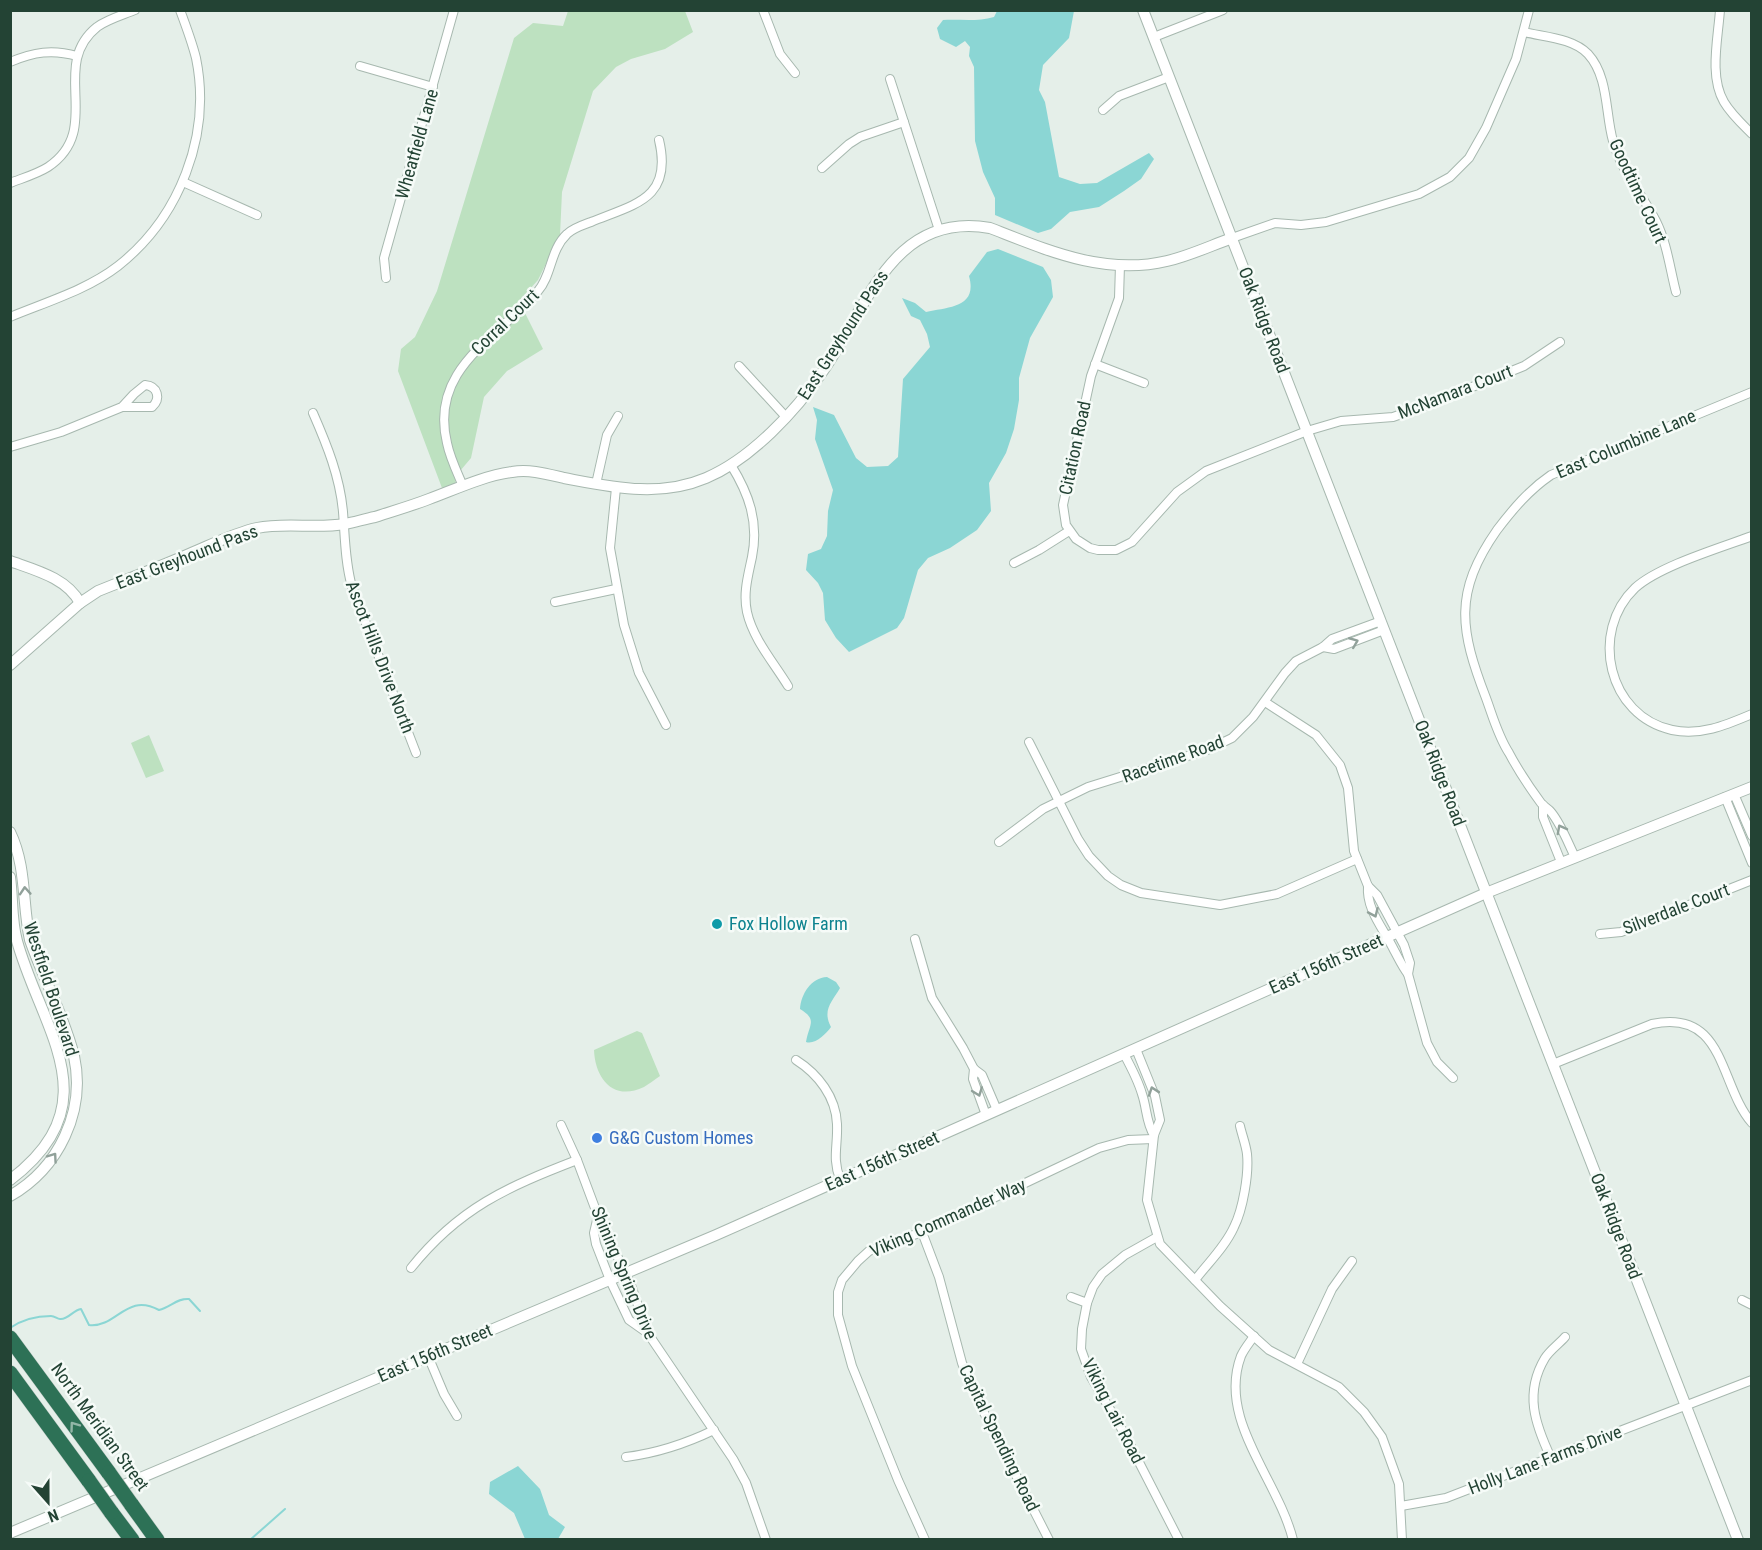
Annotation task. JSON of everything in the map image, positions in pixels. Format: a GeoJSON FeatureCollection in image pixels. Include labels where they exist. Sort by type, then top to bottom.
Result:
{"type":"FeatureCollection","features":[{"type":"Feature","properties":{"kind":"highway","name":"North Meridian Street"},"geometry":{"type":"LineString","coordinates":[[14,1343],[157,1539]]}},
{"type":"Feature","properties":{"kind":"highway"},"geometry":{"type":"LineString","coordinates":[[10,1372],[132,1539]]}},
{"type":"Feature","properties":{"kind":"street"},"geometry":{"type":"LineString","coordinates":[[10,183],[49,166],[59,158],[70,141],[77,117],[75,73],[77,56],[86,39],[96,29],[135,10]]}},
{"type":"Feature","properties":{"kind":"street"},"geometry":{"type":"LineString","coordinates":[[10,317],[92,282],[118,266],[149,236],[169,209],[183,182],[196,141],[200,89],[193,47],[180,10]]}},
{"type":"Feature","properties":{"kind":"street","name":"Wheatfield Lane"},"geometry":{"type":"LineString","coordinates":[[386,278],[384,258],[454,10]]}},
{"type":"Feature","properties":{"kind":"street"},"geometry":{"type":"LineString","coordinates":[[763,10],[780,54],[795,73]]}},
{"type":"Feature","properties":{"kind":"street","name":"Oak Ridge Road"},"geometry":{"type":"LineString","coordinates":[[1143,10],[1738,1538]]}},
{"type":"Feature","properties":{"kind":"street"},"geometry":{"type":"LineString","coordinates":[[1154,37],[1222,10]]}},
{"type":"Feature","properties":{"kind":"street","name":"East Greyhound Pass"},"geometry":{"type":"LineString","coordinates":[[10,665],[80,603],[98,591],[244,531],[284,524],[344,524],[390,512],[495,475],[515,471],[536,472],[616,488],[647,490],[676,488],[707,478],[750,451],[786,417],[825,369],[878,278],[908,247],[939,230],[967,225],[990,228],[1074,260],[1099,264],[1164,262],[1275,223],[1301,225],[1326,222],[1419,194],[1441,183],[1460,168],[1477,145],[1508,77],[1524,32],[1529,10]]}},
{"type":"Feature","properties":{"kind":"street"},"geometry":{"type":"LineString","coordinates":[[1720,10],[1716,69],[1720,93],[1731,112],[1752,134]]}},
{"type":"Feature","properties":{"kind":"street","name":"Goodtime Court"},"geometry":{"type":"LineString","coordinates":[[1524,32],[1573,44],[1594,62],[1601,78],[1612,140],[1620,161],[1658,225],[1676,292]]}},
{"type":"Feature","properties":{"kind":"street"},"geometry":{"type":"LineString","coordinates":[[10,62],[45,51],[77,56]]}},
{"type":"Feature","properties":{"kind":"street"},"geometry":{"type":"LineString","coordinates":[[360,66],[433,87]]}},
{"type":"Feature","properties":{"kind":"street"},"geometry":{"type":"LineString","coordinates":[[1103,110],[1119,96],[1169,77]]}},
{"type":"Feature","properties":{"kind":"street"},"geometry":{"type":"LineString","coordinates":[[890,79],[939,230]]}},
{"type":"Feature","properties":{"kind":"street"},"geometry":{"type":"LineString","coordinates":[[822,168],[860,137],[904,122]]}},
{"type":"Feature","properties":{"kind":"street","name":"Corral Court"},"geometry":{"type":"LineString","coordinates":[[463,486],[450,454],[445,430],[446,402],[457,373],[471,354],[537,292],[543,284],[555,251],[566,235],[579,227],[641,202],[652,192],[660,180],[663,169],[659,140]]}},
{"type":"Feature","properties":{"kind":"street"},"geometry":{"type":"LineString","coordinates":[[183,182],[257,214]]}},
{"type":"Feature","properties":{"kind":"street","name":"Citation Road"},"geometry":{"type":"LineString","coordinates":[[1069,531],[1063,512],[1064,498],[1083,402],[1116,309],[1121,281],[1120,265]]}},
{"type":"Feature","properties":{"kind":"street","name":"McNamara Court"},"geometry":{"type":"LineString","coordinates":[[1307,431],[1341,420],[1399,416],[1524,366],[1560,342]]}},
{"type":"Feature","properties":{"kind":"street"},"geometry":{"type":"LineString","coordinates":[[1095,364],[1144,383]]}},
{"type":"Feature","properties":{"kind":"street"},"geometry":{"type":"LineString","coordinates":[[739,366],[786,417]]}},
{"type":"Feature","properties":{"kind":"street","name":"East Columbine Lane"},"geometry":{"type":"LineString","coordinates":[[1575,857],[1552,812],[1543,805],[1501,739],[1470,652],[1465,631],[1465,601],[1477,562],[1490,540],[1517,505],[1551,475],[1752,392]]}},
{"type":"Feature","properties":{"kind":"street"},"geometry":{"type":"LineString","coordinates":[[10,447],[61,432],[122,407]]}},
{"type":"Feature","properties":{"kind":"street","name":"Ascot Hills Drive North"},"geometry":{"type":"LineString","coordinates":[[313,413],[338,478],[347,564],[352,587],[416,753]]}},
{"type":"Feature","properties":{"kind":"street"},"geometry":{"type":"LineString","coordinates":[[596,484],[607,435],[618,416]]}},
{"type":"Feature","properties":{"kind":"street"},"geometry":{"type":"LineString","coordinates":[[1014,563],[1069,531],[1076,539],[1090,548],[1107,551],[1125,546],[1139,535],[1177,492],[1195,478],[1307,431]]}},
{"type":"Feature","properties":{"kind":"street"},"geometry":{"type":"LineString","coordinates":[[731,465],[748,496],[754,518],[754,537],[745,596],[748,614],[760,640],[788,686]]}},
{"type":"Feature","properties":{"kind":"street"},"geometry":{"type":"LineString","coordinates":[[616,488],[610,535],[616,589],[633,658],[666,724]]}},
{"type":"Feature","properties":{"kind":"street"},"geometry":{"type":"LineString","coordinates":[[1752,536],[1658,572],[1643,582],[1627,597],[1613,622],[1609,638],[1609,659],[1615,681],[1626,700],[1644,717],[1663,727],[1680,731],[1701,731],[1720,727],[1752,714]]}},
{"type":"Feature","properties":{"kind":"street"},"geometry":{"type":"LineString","coordinates":[[10,561],[64,585],[74,592],[80,603]]}},
{"type":"Feature","properties":{"kind":"street"},"geometry":{"type":"LineString","coordinates":[[555,602],[616,589]]}},
{"type":"Feature","properties":{"kind":"street","name":"Racetime Road"},"geometry":{"type":"LineString","coordinates":[[999,842],[1043,809],[1088,787],[1168,763],[1232,738],[1265,702],[1296,661],[1323,647],[1332,639],[1383,626]]}},
{"type":"Feature","properties":{"kind":"street"},"geometry":{"type":"LineString","coordinates":[[1265,702],[1316,735],[1340,765],[1348,788],[1354,851],[1368,886],[1377,894],[1398,933],[1410,963],[1408,974]]}},
{"type":"Feature","properties":{"kind":"street"},"geometry":{"type":"LineString","coordinates":[[1029,742],[1083,847],[1101,869],[1121,885],[1141,893],[1220,904],[1277,894],[1357,859]]}},
{"type":"Feature","properties":{"kind":"street","name":"East 156th Street"},"geometry":{"type":"LineString","coordinates":[[10,1533],[625,1274],[1486,893],[1752,787]]}},
{"type":"Feature","properties":{"kind":"street"},"geometry":{"type":"LineString","coordinates":[[1730,796],[1752,836]]}},
{"type":"Feature","properties":{"kind":"street"},"geometry":{"type":"LineString","coordinates":[[1730,796],[1752,863]]}},
{"type":"Feature","properties":{"kind":"street","name":"East Columbine Lane"},"geometry":{"type":"LineString","coordinates":[[1543,805],[1543,817],[1562,862]]}},
{"type":"Feature","properties":{"kind":"street","name":"Westfield Boulevard"},"geometry":{"type":"LineString","coordinates":[[10,832],[21,865],[30,940],[70,1043],[77,1074],[76,1100],[71,1123],[61,1146],[33,1181],[10,1196]]}},
{"type":"Feature","properties":{"kind":"street","name":"Westfield Boulevard"},"geometry":{"type":"LineString","coordinates":[[10,877],[16,938],[59,1050],[64,1071],[60,1115],[53,1132],[27,1168],[10,1180]]}},
{"type":"Feature","properties":{"kind":"street","name":"Silverdale Court"},"geometry":{"type":"LineString","coordinates":[[1600,934],[1621,932],[1752,880]]}},
{"type":"Feature","properties":{"kind":"street"},"geometry":{"type":"LineString","coordinates":[[1368,886],[1367,898],[1379,926],[1408,974],[1427,1043],[1437,1062],[1453,1078]]}},
{"type":"Feature","properties":{"kind":"street"},"geometry":{"type":"LineString","coordinates":[[915,939],[932,998],[974,1069],[982,1075],[992,1112]]}},
{"type":"Feature","properties":{"kind":"street"},"geometry":{"type":"LineString","coordinates":[[1553,1064],[1652,1024],[1667,1022],[1683,1024],[1698,1030],[1712,1042],[1742,1111],[1752,1124]]}},
{"type":"Feature","properties":{"kind":"street"},"geometry":{"type":"LineString","coordinates":[[1136,1049],[1155,1096],[1160,1120],[1154,1137],[1147,1200],[1160,1244],[1269,1350],[1339,1387],[1364,1412],[1382,1437],[1399,1484],[1402,1539]]}},
{"type":"Feature","properties":{"kind":"street"},"geometry":{"type":"LineString","coordinates":[[1124,1054],[1137,1079],[1145,1105],[1148,1127],[1154,1137]]}},
{"type":"Feature","properties":{"kind":"street"},"geometry":{"type":"LineString","coordinates":[[796,1060],[813,1072],[822,1082],[834,1109],[837,1122],[835,1162],[840,1179]]}},
{"type":"Feature","properties":{"kind":"street","name":"Shining Spring Drive"},"geometry":{"type":"LineString","coordinates":[[561,1125],[598,1216],[631,1285],[646,1332],[714,1430],[746,1483],[766,1539]]}},
{"type":"Feature","properties":{"kind":"street"},"geometry":{"type":"LineString","coordinates":[[1195,1280],[1235,1227],[1241,1205],[1247,1154],[1240,1126]]}},
{"type":"Feature","properties":{"kind":"street","name":"Viking Commander Way"},"geometry":{"type":"LineString","coordinates":[[925,1539],[898,1480],[857,1377],[838,1315],[838,1292],[842,1280],[869,1251],[922,1232],[1100,1148],[1128,1140],[1154,1137]]}},
{"type":"Feature","properties":{"kind":"street"},"geometry":{"type":"LineString","coordinates":[[411,1268],[447,1228],[497,1194],[520,1182],[577,1160]]}},
{"type":"Feature","properties":{"kind":"street"},"geometry":{"type":"LineString","coordinates":[[598,1216],[594,1233],[596,1244],[610,1280],[629,1320],[646,1332]]}},
{"type":"Feature","properties":{"kind":"street","name":"Capital Spending Road"},"geometry":{"type":"LineString","coordinates":[[922,1232],[939,1277],[962,1363],[976,1397],[1049,1539]]}},
{"type":"Feature","properties":{"kind":"street","name":"Viking Lair Road"},"geometry":{"type":"LineString","coordinates":[[1157,1237],[1125,1255],[1102,1274],[1093,1287],[1087,1303],[1081,1349],[1088,1370],[1179,1539]]}},
{"type":"Feature","properties":{"kind":"street"},"geometry":{"type":"LineString","coordinates":[[1297,1364],[1332,1289],[1352,1261]]}},
{"type":"Feature","properties":{"kind":"street"},"geometry":{"type":"LineString","coordinates":[[1071,1297],[1087,1303]]}},
{"type":"Feature","properties":{"kind":"street"},"geometry":{"type":"LineString","coordinates":[[1742,1300],[1752,1305]]}},
{"type":"Feature","properties":{"kind":"street"},"geometry":{"type":"LineString","coordinates":[[1254,1336],[1242,1355],[1235,1385],[1236,1405],[1248,1439],[1287,1519],[1293,1539]]}},
{"type":"Feature","properties":{"kind":"street"},"geometry":{"type":"LineString","coordinates":[[1551,1458],[1537,1428],[1533,1403],[1536,1379],[1546,1356],[1566,1337]]}},
{"type":"Feature","properties":{"kind":"street"},"geometry":{"type":"LineString","coordinates":[[428,1356],[444,1394],[457,1416]]}},
{"type":"Feature","properties":{"kind":"street","name":"Holly Lane Farms Drive"},"geometry":{"type":"LineString","coordinates":[[1401,1506],[1446,1498],[1752,1380]]}},
{"type":"Feature","properties":{"kind":"street"},"geometry":{"type":"LineString","coordinates":[[626,1457],[670,1449],[714,1430]]}},
{"type":"Feature","properties":{"kind":"green space"},"geometry":{"type":"Polygon","coordinates":[[[568,11],[685,11],[693,32],[665,49],[631,59],[616,67],[593,91],[562,192],[560,235],[538,280],[519,301],[543,349],[507,371],[484,397],[471,458],[455,477],[456,485],[442,488],[398,371],[401,349],[415,337],[437,291],[514,38],[533,23],[563,26],[568,11]]]}},
{"type":"Feature","properties":{"kind":"green space"},"geometry":{"type":"Polygon","coordinates":[[[149,735],[164,771],[146,778],[131,743],[149,735]]]}},
{"type":"Feature","properties":{"kind":"green space"},"geometry":{"type":"Polygon","coordinates":[[[637,1031],[642,1033],[660,1076],[644,1087],[633,1091],[615,1089],[602,1078],[594,1050],[637,1031]]]}},
{"type":"Feature","properties":{"kind":"water"},"geometry":{"type":"Polygon","coordinates":[[[997,11],[1074,11],[1069,38],[1043,65],[1039,90],[1045,102],[1059,177],[1080,184],[1097,183],[1149,153],[1154,159],[1141,179],[1099,207],[1070,212],[1051,229],[1038,233],[995,215],[995,198],[983,172],[975,141],[974,67],[969,56],[970,47],[965,41],[956,47],[940,39],[937,28],[943,20],[988,19],[994,17],[997,11]]]}},
{"type":"Feature","properties":{"kind":"water"},"geometry":{"type":"Polygon","coordinates":[[[998,249],[1043,267],[1051,280],[1053,297],[1030,338],[1019,378],[1019,400],[1014,429],[1006,453],[989,483],[991,511],[977,530],[950,548],[928,558],[918,570],[904,618],[897,628],[849,652],[836,638],[825,620],[823,593],[818,583],[806,570],[808,554],[821,549],[827,536],[828,511],[833,490],[815,439],[817,420],[813,407],[834,415],[856,458],[867,467],[888,466],[898,457],[903,379],[930,347],[920,320],[911,316],[902,298],[915,303],[926,312],[959,304],[969,294],[971,287],[969,276],[987,252],[998,249]]]}},
{"type":"Feature","properties":{"kind":"water"},"geometry":{"type":"Polygon","coordinates":[[[827,977],[836,982],[840,988],[828,1011],[827,1016],[831,1027],[823,1036],[809,1043],[806,1042],[811,1020],[800,1009],[802,998],[816,980],[827,977]]]}},
{"type":"Feature","properties":{"kind":"water"},"geometry":{"type":"Polygon","coordinates":[[[518,1466],[540,1489],[549,1515],[565,1527],[558,1539],[525,1539],[514,1513],[489,1494],[490,1482],[518,1466]]]}},
{"type":"Feature","properties":{"kind":"waterway"},"geometry":{"type":"LineString","coordinates":[[10,1328],[35,1317],[54,1316],[63,1319],[81,1309],[89,1325],[99,1324],[138,1305],[159,1310],[185,1299],[189,1299],[200,1311]]}},
{"type":"Feature","properties":{"kind":"waterway"},"geometry":{"type":"LineString","coordinates":[[250,1540],[285,1509]]}},
{"type":"Feature","properties":{"kind":"place","name":"Fox Hollow Farm"},"geometry":{"type":"Point","coordinates":[717,924]}},
{"type":"Feature","properties":{"kind":"place","name":"G&G Custom Homes"},"geometry":{"type":"Point","coordinates":[597,1138]}}]}
